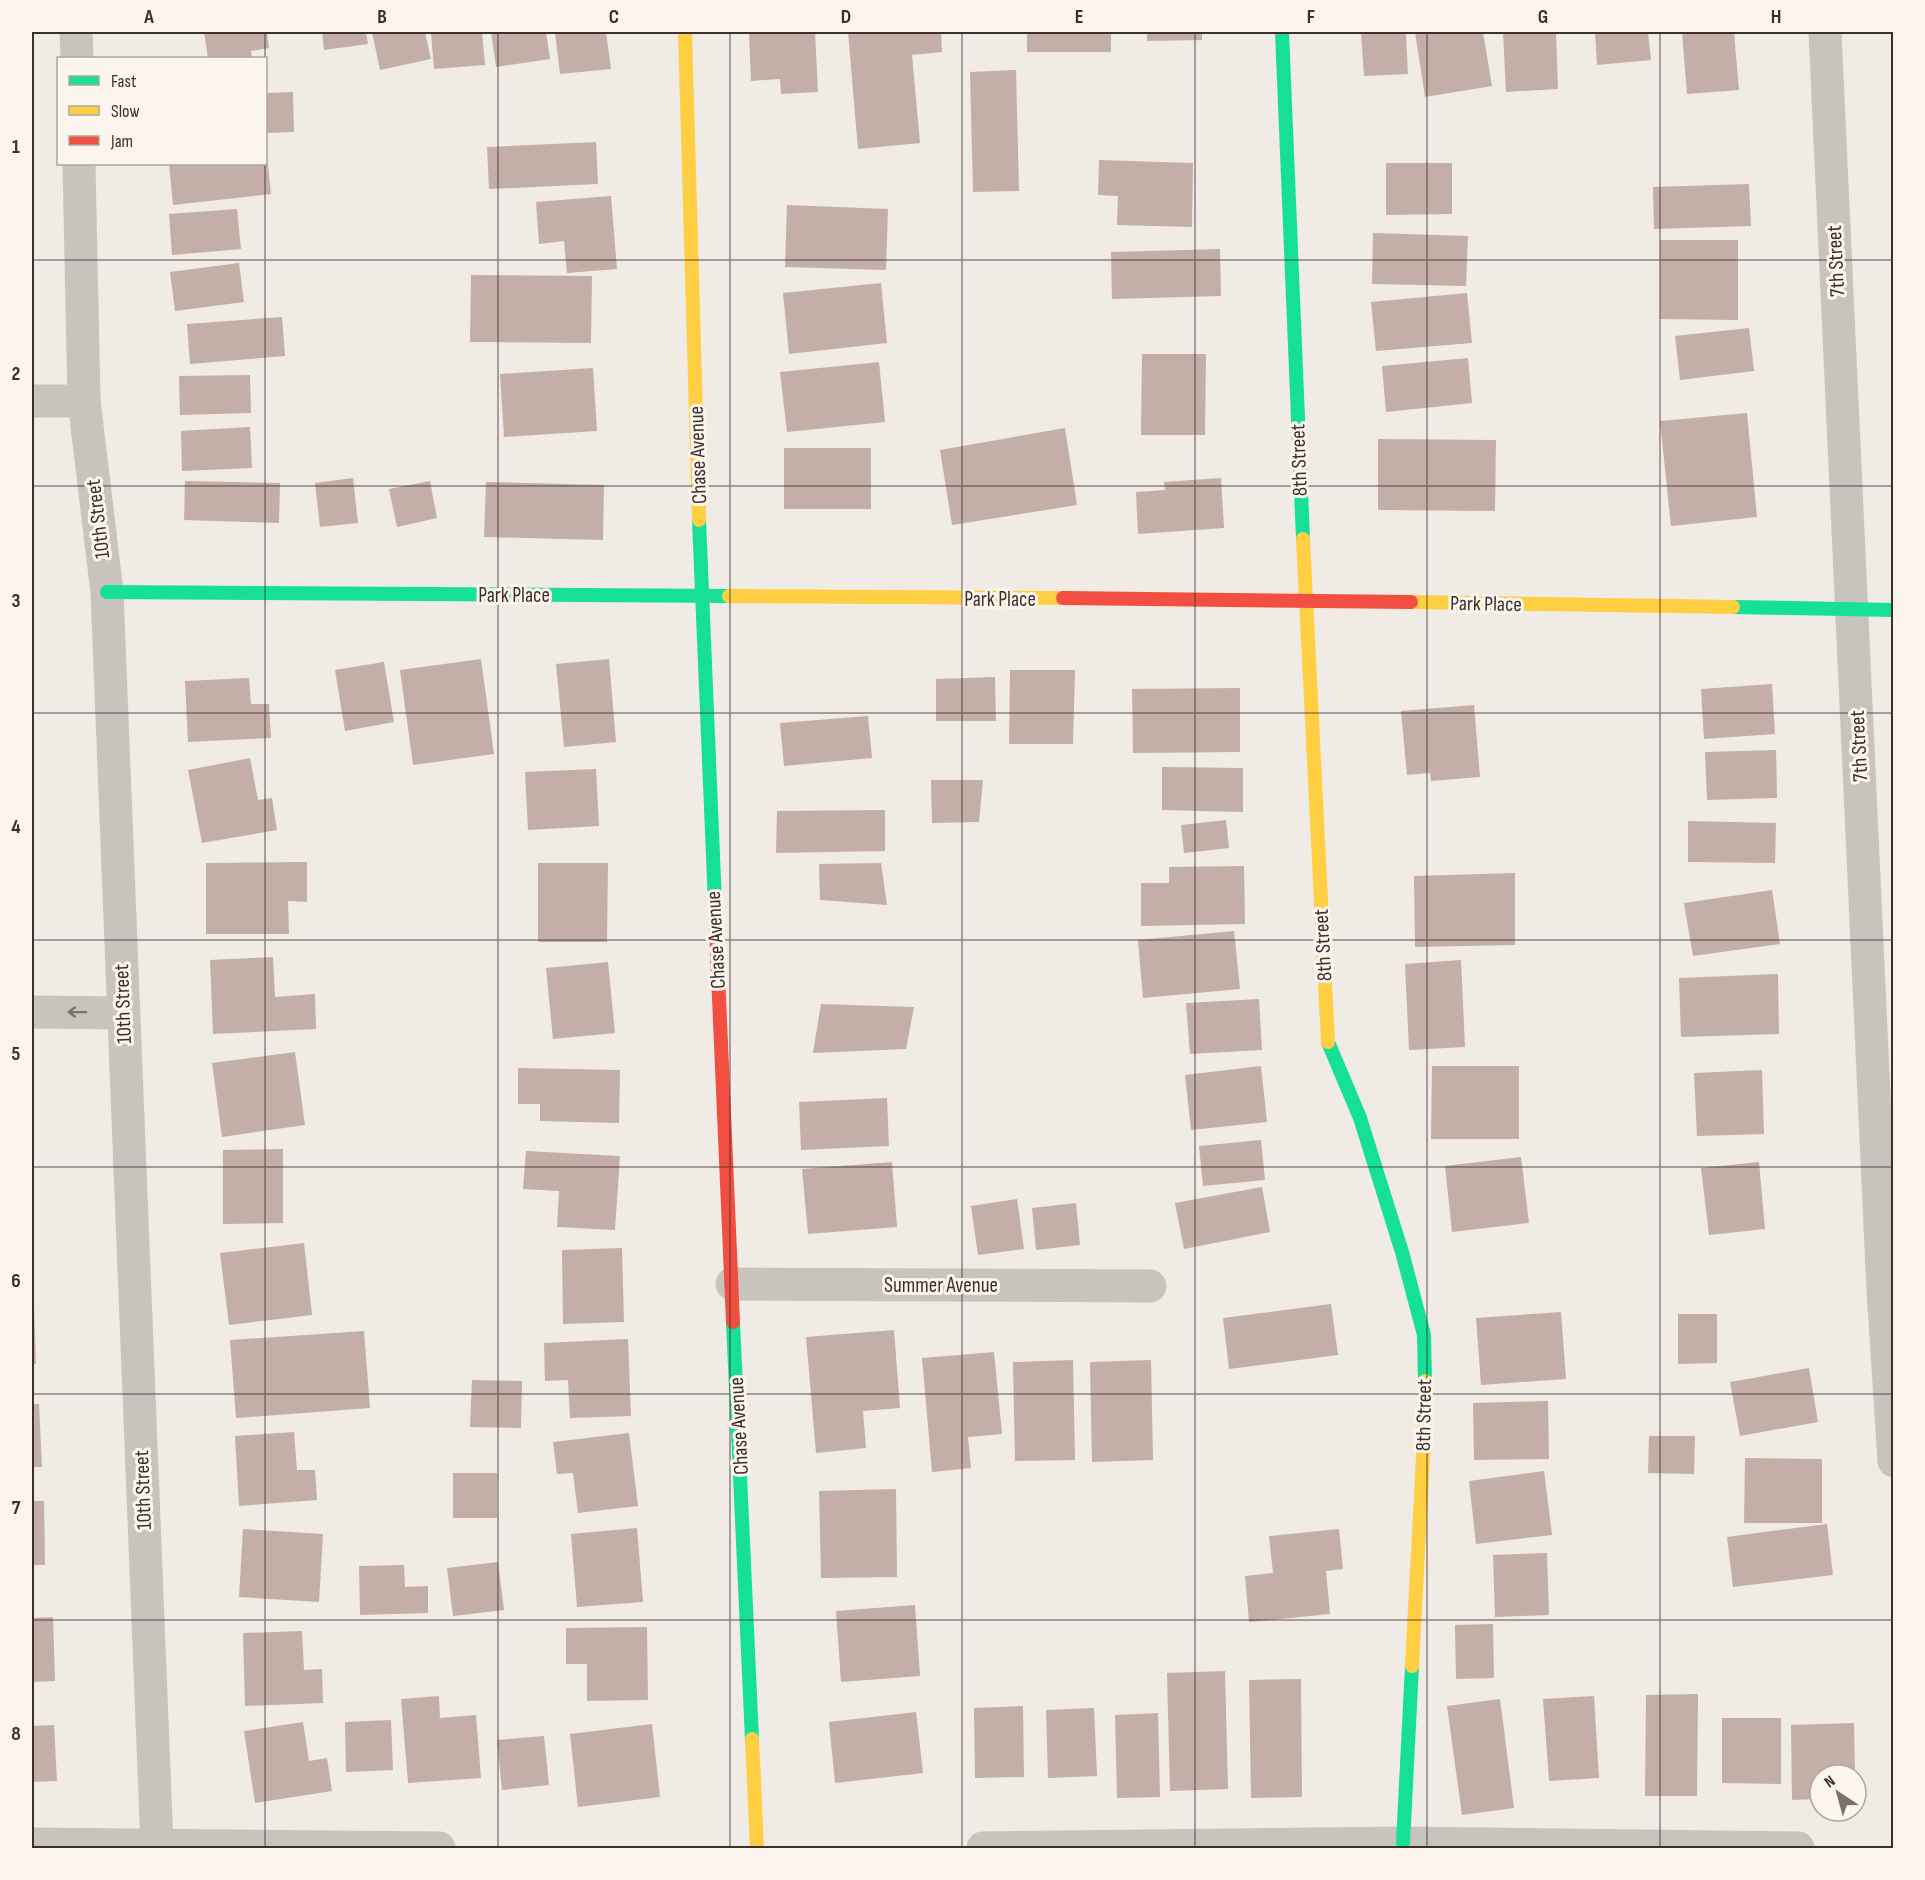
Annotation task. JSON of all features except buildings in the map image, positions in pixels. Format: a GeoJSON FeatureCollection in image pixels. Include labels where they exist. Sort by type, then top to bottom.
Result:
{"type":"FeatureCollection","features":[{"type":"Feature","properties":{"kind":"street"},"geometry":{"type":"LineString","coordinates":[[76,32],[77,57]]}},
{"type":"Feature","properties":{"kind":"street","name":"Chase Avenue"},"geometry":{"type":"LineString","coordinates":[[685,32],[701,596],[758,1848]]}},
{"type":"Feature","properties":{"kind":"street","name":"8th Street"},"geometry":{"type":"LineString","coordinates":[[1282,32],[1305,600],[1328,1044],[1360,1118],[1402,1252],[1424,1335],[1425,1419],[1403,1843]]}},
{"type":"Feature","properties":{"kind":"street","name":"7th Street"},"geometry":{"type":"LineString","coordinates":[[1825,32],[1852,610],[1888,1290],[1893,1461]]}},
{"type":"Feature","properties":{"kind":"street","name":"10th Street"},"geometry":{"type":"LineString","coordinates":[[79,165],[84,401],[107,592],[158,1846]]}},
{"type":"Feature","properties":{"kind":"street"},"geometry":{"type":"LineString","coordinates":[[32,401],[84,401]]}},
{"type":"Feature","properties":{"kind":"street","name":"Park Place"},"geometry":{"type":"LineString","coordinates":[[107,592],[1305,600],[1893,610]]}},
{"type":"Feature","properties":{"kind":"street"},"geometry":{"type":"LineString","coordinates":[[32,1012],[123,1013]]}},
{"type":"Feature","properties":{"kind":"street","name":"Summer Avenue"},"geometry":{"type":"LineString","coordinates":[[732,1284],[1150,1286]]}},
{"type":"Feature","properties":{"kind":"street"},"geometry":{"type":"LineString","coordinates":[[983,1848],[1403,1843],[1798,1848]]}},
{"type":"Feature","properties":{"kind":"street"},"geometry":{"type":"LineString","coordinates":[[32,1844],[439,1848]]}},
{"type":"Feature","properties":{"kind":"traffic: fast"},"geometry":{"type":"LineString","coordinates":[[1282,32],[1303,539]]}},
{"type":"Feature","properties":{"kind":"traffic: fast"},"geometry":{"type":"LineString","coordinates":[[699,520],[716,928]]}},
{"type":"Feature","properties":{"kind":"traffic: fast"},"geometry":{"type":"LineString","coordinates":[[107,592],[729,596]]}},
{"type":"Feature","properties":{"kind":"traffic: fast"},"geometry":{"type":"LineString","coordinates":[[1733,607],[1894,610]]}},
{"type":"Feature","properties":{"kind":"traffic: fast"},"geometry":{"type":"LineString","coordinates":[[1328,1042],[1360,1118],[1402,1252],[1424,1335],[1425,1381]]}},
{"type":"Feature","properties":{"kind":"traffic: fast"},"geometry":{"type":"LineString","coordinates":[[733,1322],[752,1739]]}},
{"type":"Feature","properties":{"kind":"traffic: fast"},"geometry":{"type":"LineString","coordinates":[[1403,1843],[1412,1666]]}},
{"type":"Feature","properties":{"kind":"traffic: slow"},"geometry":{"type":"LineString","coordinates":[[685,32],[699,520]]}},
{"type":"Feature","properties":{"kind":"traffic: slow"},"geometry":{"type":"LineString","coordinates":[[1303,539],[1328,1042]]}},
{"type":"Feature","properties":{"kind":"traffic: slow"},"geometry":{"type":"LineString","coordinates":[[729,596],[1063,598]]}},
{"type":"Feature","properties":{"kind":"traffic: slow"},"geometry":{"type":"LineString","coordinates":[[1411,602],[1733,607]]}},
{"type":"Feature","properties":{"kind":"traffic: slow"},"geometry":{"type":"LineString","coordinates":[[1412,1666],[1425,1381]]}},
{"type":"Feature","properties":{"kind":"traffic: slow"},"geometry":{"type":"LineString","coordinates":[[752,1739],[757,1848]]}},
{"type":"Feature","properties":{"kind":"traffic: jam"},"geometry":{"type":"LineString","coordinates":[[1063,598],[1411,602]]}},
{"type":"Feature","properties":{"kind":"traffic: jam"},"geometry":{"type":"LineString","coordinates":[[716,928],[733,1322]]}}]}
